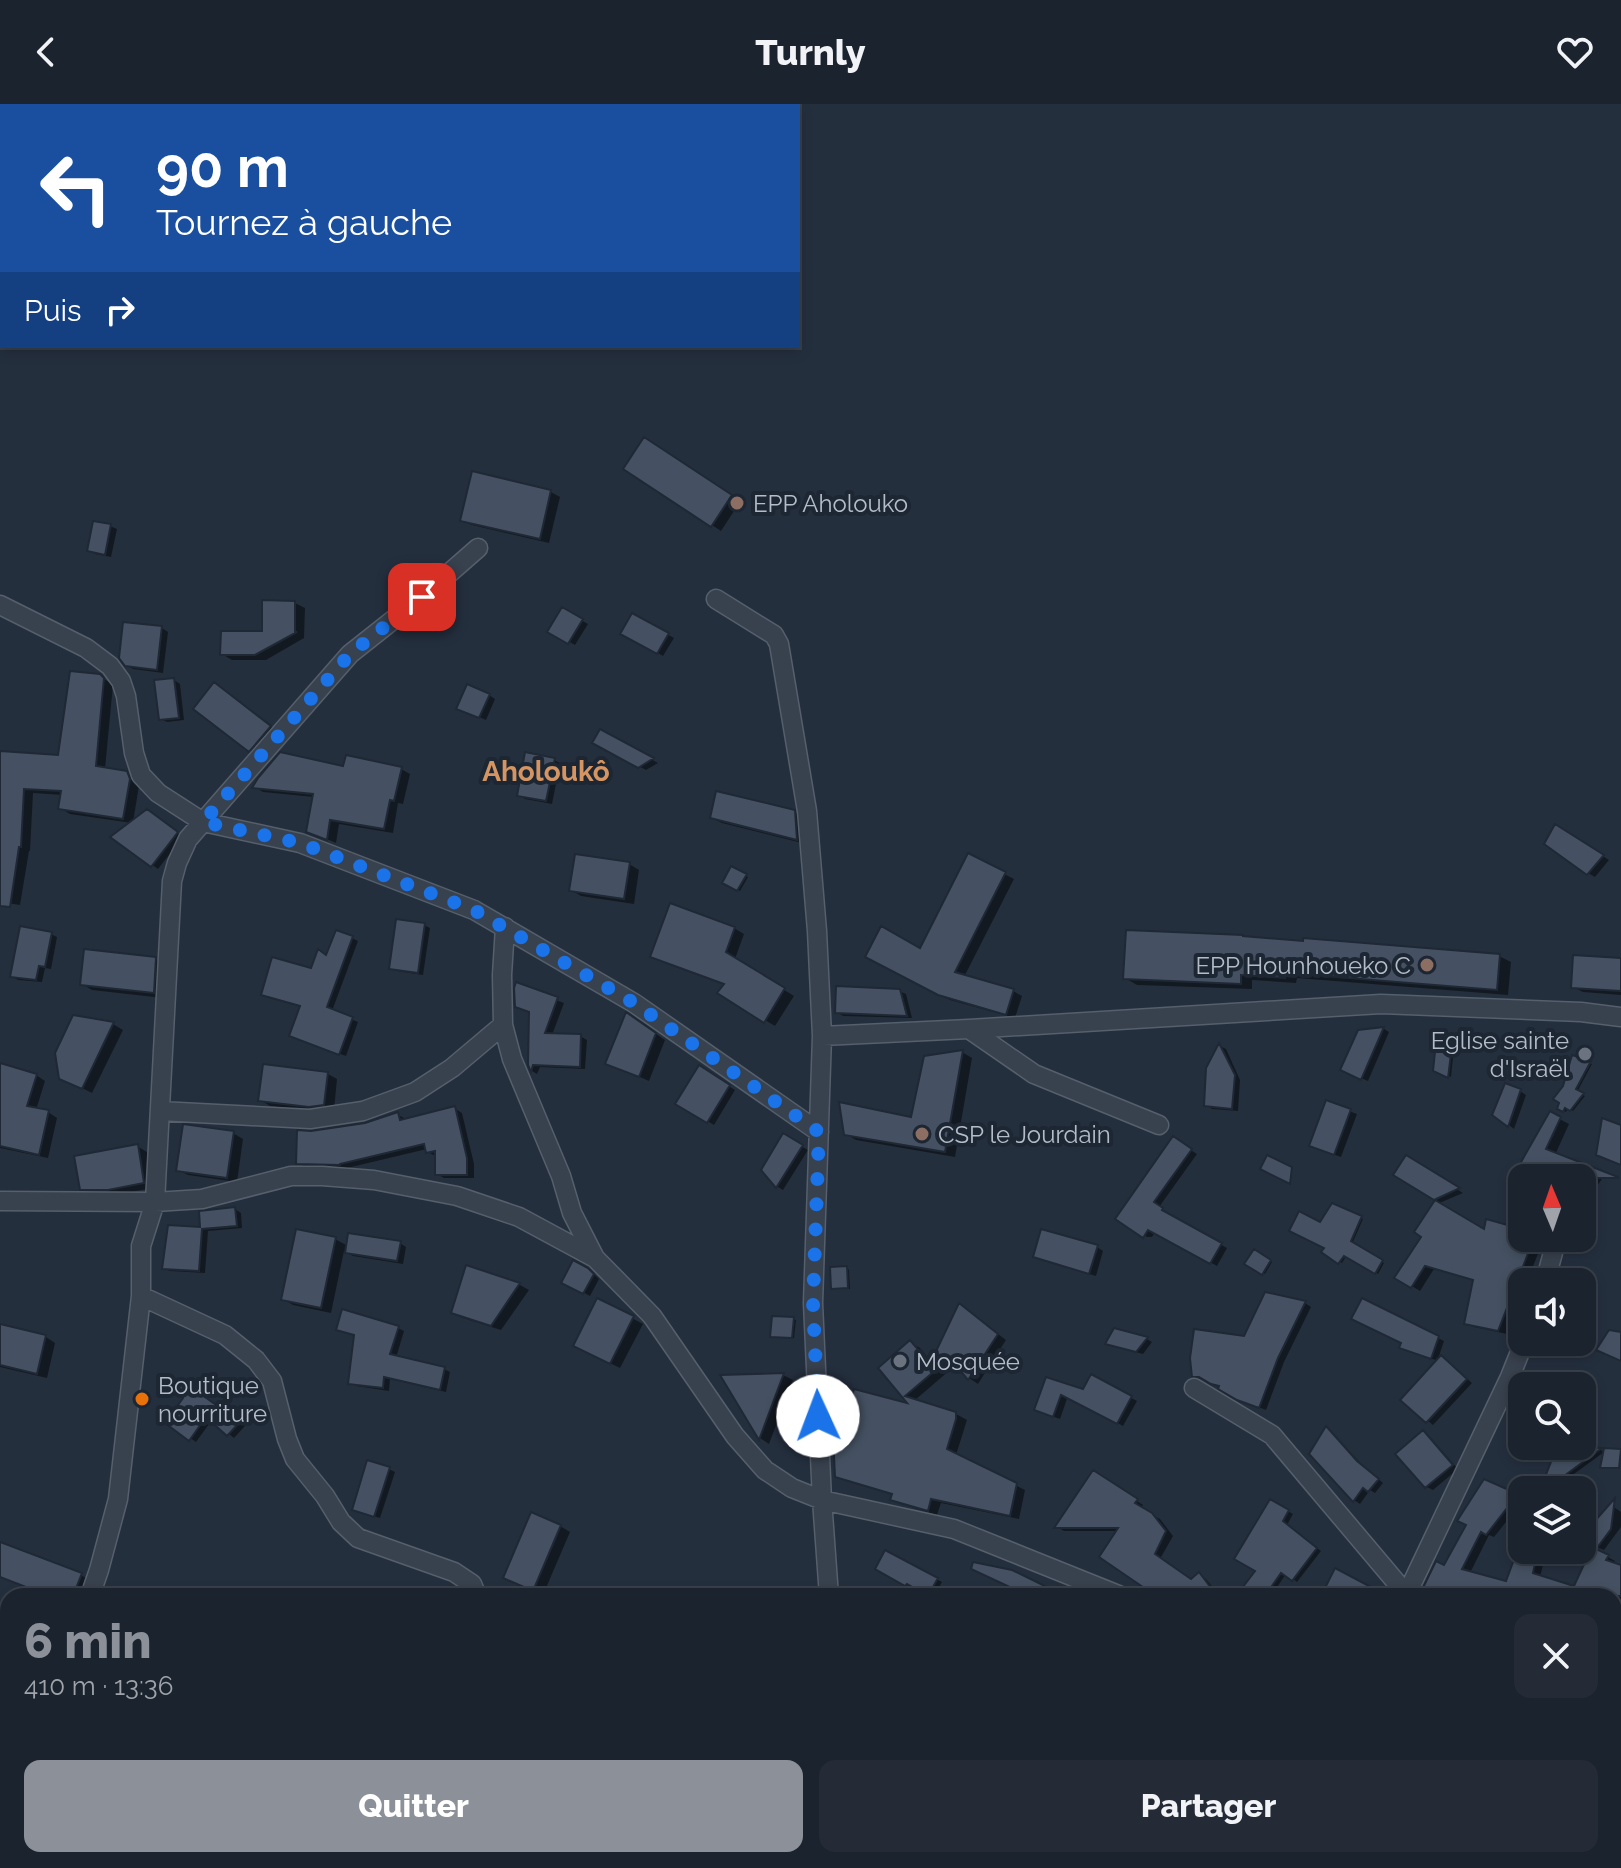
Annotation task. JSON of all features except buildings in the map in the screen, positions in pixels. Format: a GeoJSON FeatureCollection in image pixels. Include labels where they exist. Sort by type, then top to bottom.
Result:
{"type":"FeatureCollection","features":[{"type":"Feature","properties":{"kind":"street"},"geometry":{"type":"LineString","coordinates":[[92,1588],[118,1499],[141,1296],[141,1246],[155,1202],[172,881],[177,863],[188,839],[350,654],[478,548]]}},
{"type":"Feature","properties":{"kind":"street"},"geometry":{"type":"LineString","coordinates":[[716,599],[774,635],[779,644],[808,825],[822,1036],[813,1303],[828,1588]]}},
{"type":"Feature","properties":{"kind":"street"},"geometry":{"type":"LineString","coordinates":[[0,605],[86,648],[110,666],[121,681],[126,696],[134,753],[141,775],[158,793],[203,822],[300,843],[474,910],[634,1003],[819,1132]]}},
{"type":"Feature","properties":{"kind":"street"},"geometry":{"type":"LineString","coordinates":[[505,927],[503,1025],[512,1059],[561,1176],[572,1213],[595,1258]]}},
{"type":"Feature","properties":{"kind":"street"},"geometry":{"type":"LineString","coordinates":[[822,1036],[1381,1004],[1581,1012],[1621,1017]]}},
{"type":"Feature","properties":{"kind":"street"},"geometry":{"type":"LineString","coordinates":[[160,1111],[310,1119],[363,1111],[415,1092],[452,1068],[503,1025]]}},
{"type":"Feature","properties":{"kind":"street"},"geometry":{"type":"LineString","coordinates":[[969,1029],[1034,1074],[1159,1125]]}},
{"type":"Feature","properties":{"kind":"street"},"geometry":{"type":"LineString","coordinates":[[0,1201],[155,1202],[202,1199],[291,1176],[374,1180],[457,1196],[519,1217],[595,1258],[652,1316],[735,1436],[765,1470],[792,1488],[822,1500],[954,1529],[1101,1588]]}},
{"type":"Feature","properties":{"kind":"street"},"geometry":{"type":"LineString","coordinates":[[141,1296],[225,1335],[256,1360],[272,1381],[295,1459],[325,1496],[341,1522],[358,1538],[454,1572],[474,1588]]}},
{"type":"Feature","properties":{"kind":"street"},"geometry":{"type":"LineString","coordinates":[[1409,1588],[1518,1356]]}},
{"type":"Feature","properties":{"kind":"street"},"geometry":{"type":"LineString","coordinates":[[1194,1388],[1272,1435],[1400,1588]]}},
{"type":"Feature","properties":{"kind":"place","name":"EPP Aholouko"},"geometry":{"type":"Point","coordinates":[737,503]}},
{"type":"Feature","properties":{"kind":"place","name":"EPP Hounhoueko C"},"geometry":{"type":"Point","coordinates":[1427,965]}},
{"type":"Feature","properties":{"kind":"place","name":"Eglise sainte d'Israël"},"geometry":{"type":"Point","coordinates":[1585,1054]}},
{"type":"Feature","properties":{"kind":"place","name":"CSP le Jourdain"},"geometry":{"type":"Point","coordinates":[922,1134]}},
{"type":"Feature","properties":{"kind":"place","name":"Mosquée"},"geometry":{"type":"Point","coordinates":[900,1361]}},
{"type":"Feature","properties":{"kind":"place","name":"Boutique nourriture"},"geometry":{"type":"Point","coordinates":[142,1399]}},
{"type":"Feature","properties":{"kind":"district","name":"Aholoukô"},"geometry":{"type":"Point","coordinates":[546,771]}},
{"type":"Feature","properties":{"kind":"route"},"geometry":{"type":"LineString","coordinates":[[422,597],[350,654],[203,822],[300,843],[474,910],[634,1003],[819,1132],[813,1303],[818,1416]]}}]}
